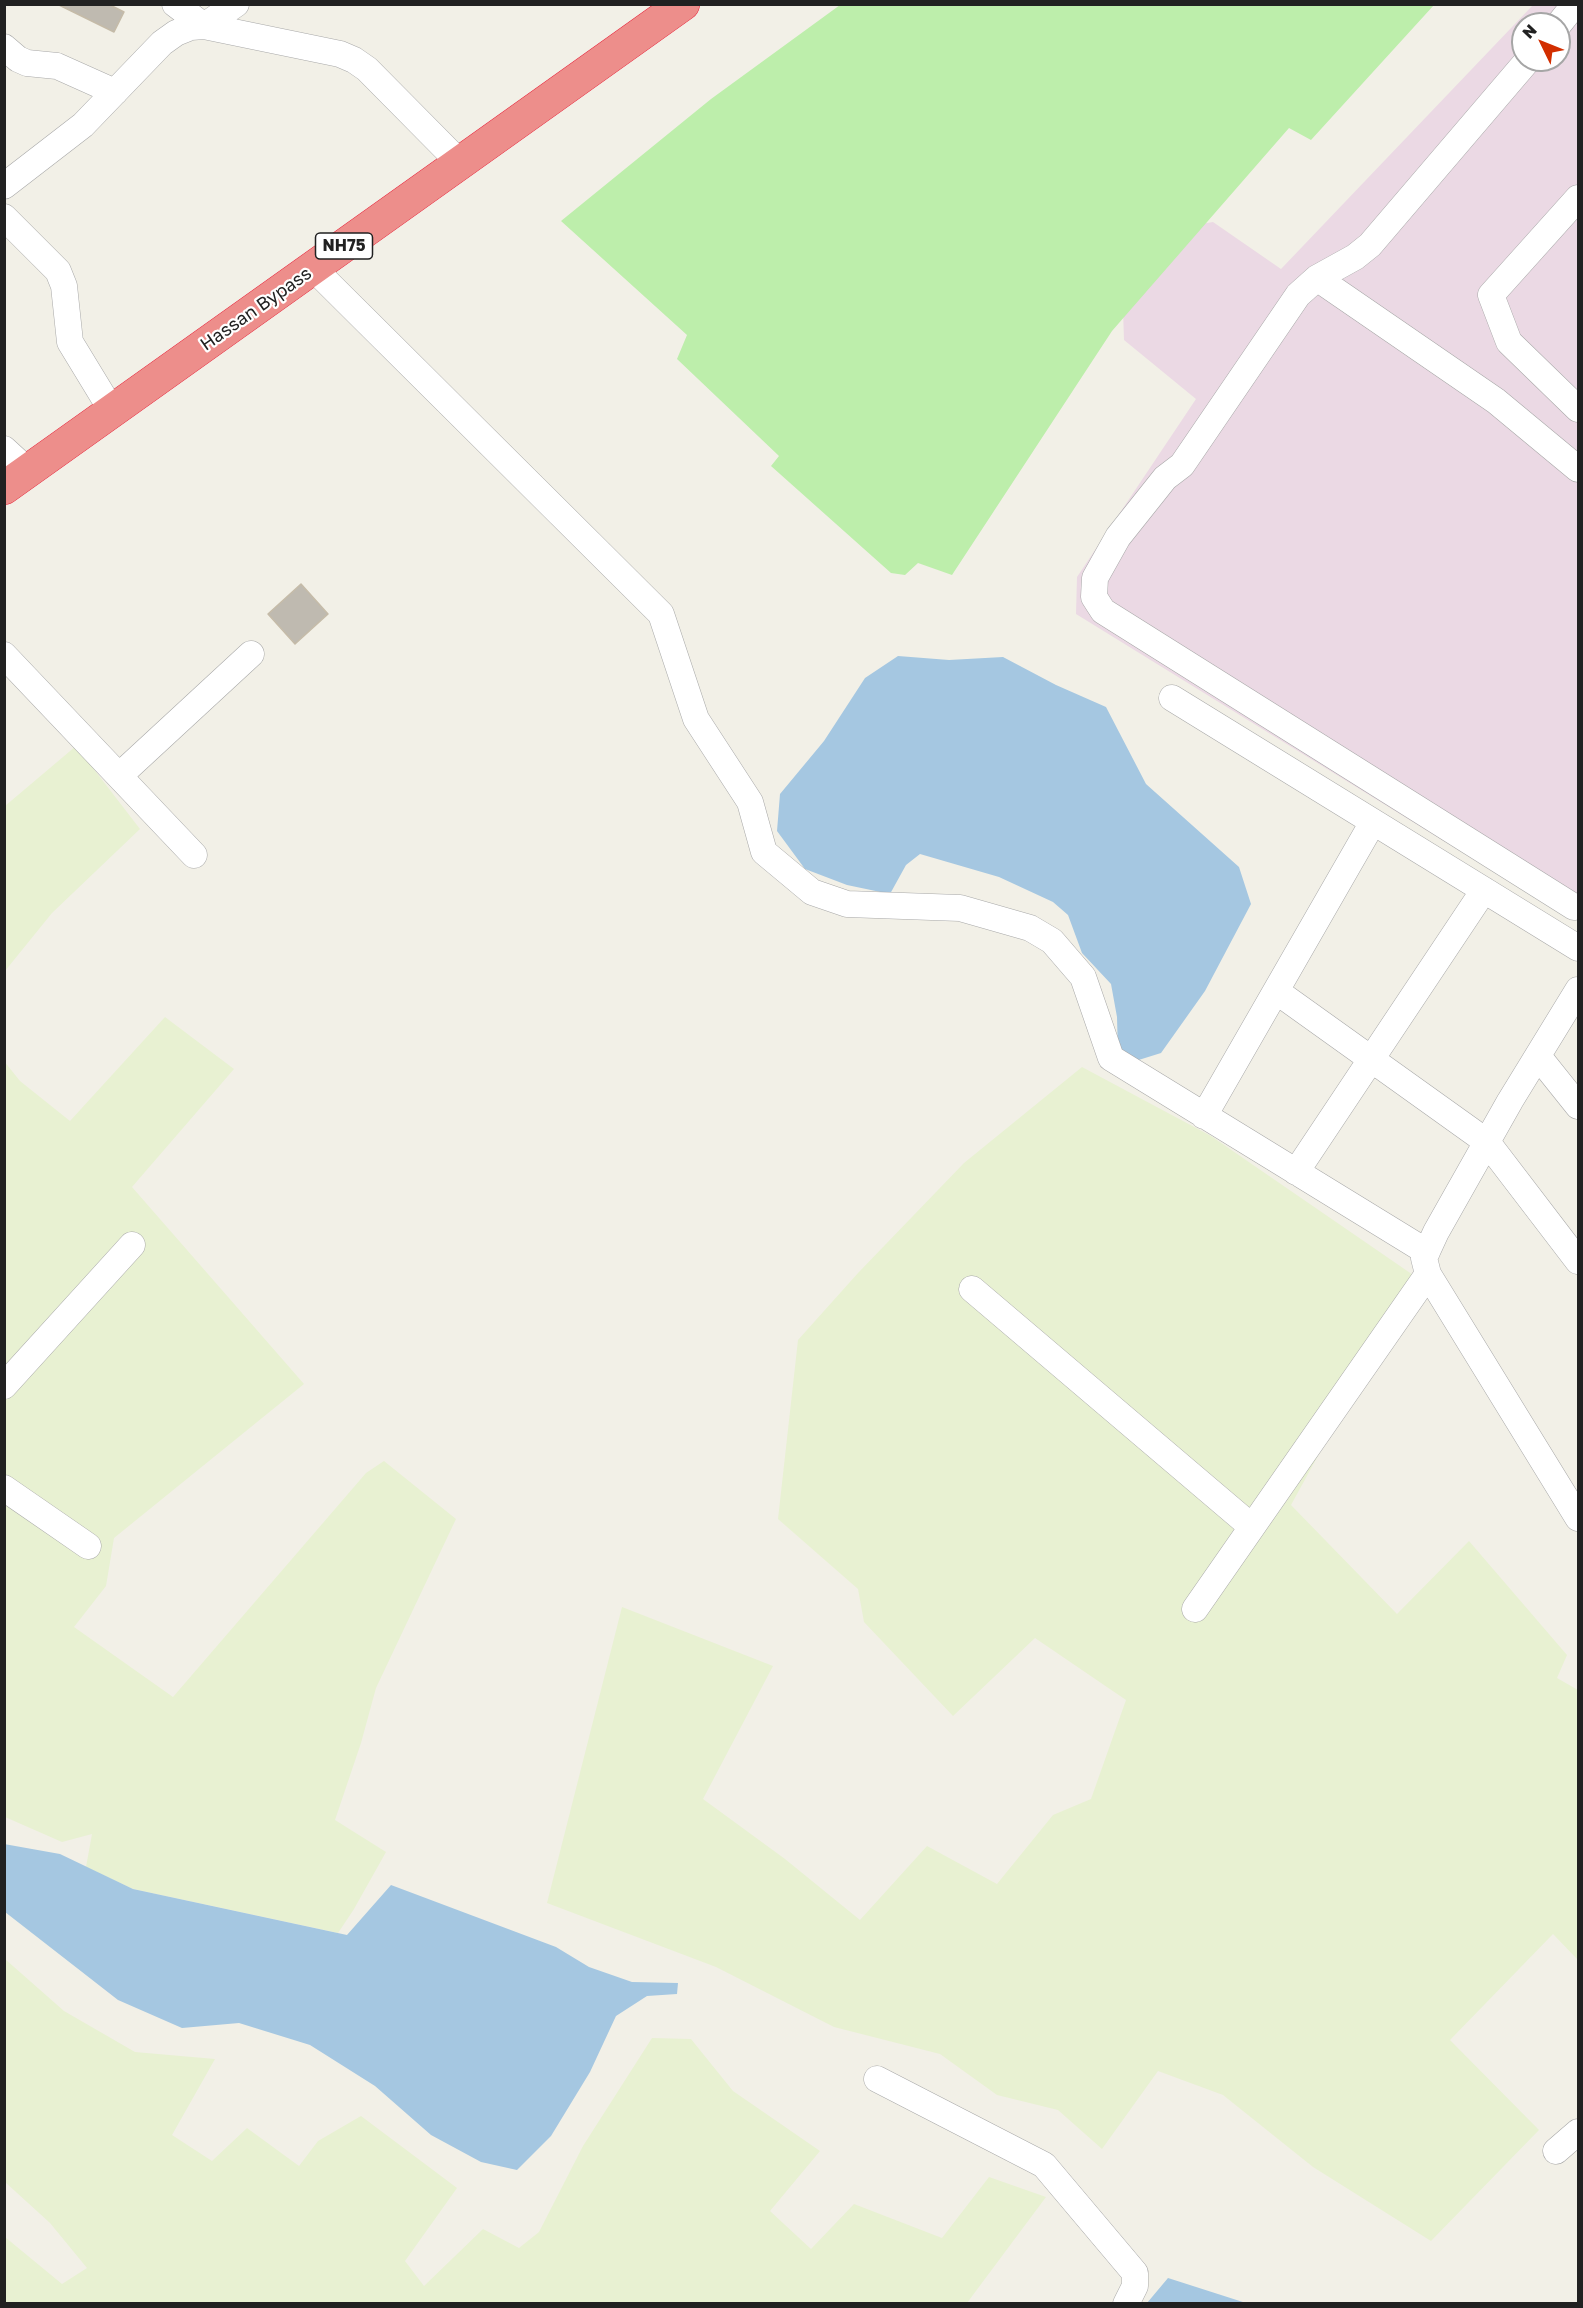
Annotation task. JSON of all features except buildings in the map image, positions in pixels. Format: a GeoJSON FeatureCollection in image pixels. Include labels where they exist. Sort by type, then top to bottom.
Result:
{"type":"FeatureCollection","features":[{"type":"Feature","properties":{"kind":"highway","name":"Hassan Bypass"},"geometry":{"type":"LineString","coordinates":[[12,469],[112,411],[683,4]]}},
{"type":"Feature","properties":{"kind":"street"},"geometry":{"type":"LineString","coordinates":[[175,4],[204,26]]}},
{"type":"Feature","properties":{"kind":"street"},"geometry":{"type":"LineString","coordinates":[[204,26],[236,4]]}},
{"type":"Feature","properties":{"kind":"street"},"geometry":{"type":"LineString","coordinates":[[4,186],[83,125],[162,43],[176,33],[191,27],[204,26],[340,54],[354,60],[367,69],[460,163]]}},
{"type":"Feature","properties":{"kind":"street"},"geometry":{"type":"LineString","coordinates":[[4,47],[18,59],[27,63],[57,66],[115,92]]}},
{"type":"Feature","properties":{"kind":"street"},"geometry":{"type":"LineString","coordinates":[[1518,72],[1370,245],[1355,257],[1317,278],[1298,295],[1182,465],[1165,478],[1118,537],[1095,578],[1094,597],[1103,611],[1576,905],[1552,932]]}},
{"type":"Feature","properties":{"kind":"street"},"geometry":{"type":"LineString","coordinates":[[1578,198],[1491,295],[1509,342],[1578,409]]}},
{"type":"Feature","properties":{"kind":"street"},"geometry":{"type":"LineString","coordinates":[[4,217],[58,271],[64,286],[70,342],[112,411]]}},
{"type":"Feature","properties":{"kind":"street"},"geometry":{"type":"LineString","coordinates":[[313,268],[661,614],[696,719],[750,802],[764,852],[812,892],[847,904],[960,908],[1030,928],[1052,941],[1083,977],[1111,1058],[1296,1172],[1427,1263],[1578,1518]]}},
{"type":"Feature","properties":{"kind":"street"},"geometry":{"type":"LineString","coordinates":[[1317,278],[1496,401],[1578,469]]}},
{"type":"Feature","properties":{"kind":"street"},"geometry":{"type":"LineString","coordinates":[[119,776],[251,654]]}},
{"type":"Feature","properties":{"kind":"street"},"geometry":{"type":"LineString","coordinates":[[4,655],[194,855]]}},
{"type":"Feature","properties":{"kind":"street"},"geometry":{"type":"LineString","coordinates":[[1172,698],[1578,948]]}},
{"type":"Feature","properties":{"kind":"street"},"geometry":{"type":"LineString","coordinates":[[1204,1116],[1373,822]]}},
{"type":"Feature","properties":{"kind":"street"},"geometry":{"type":"LineString","coordinates":[[1296,1172],[1484,890]]}},
{"type":"Feature","properties":{"kind":"street"},"geometry":{"type":"LineString","coordinates":[[1195,1609],[1427,1263],[1436,1232],[1578,990]]}},
{"type":"Feature","properties":{"kind":"street"},"geometry":{"type":"LineString","coordinates":[[1276,991],[1487,1142],[1578,1261]]}},
{"type":"Feature","properties":{"kind":"street"},"geometry":{"type":"LineString","coordinates":[[1538,1056],[1578,1106]]}},
{"type":"Feature","properties":{"kind":"street"},"geometry":{"type":"LineString","coordinates":[[4,1386],[132,1245]]}},
{"type":"Feature","properties":{"kind":"street"},"geometry":{"type":"LineString","coordinates":[[972,1289],[1252,1527]]}},
{"type":"Feature","properties":{"kind":"street"},"geometry":{"type":"LineString","coordinates":[[4,1488],[88,1546]]}},
{"type":"Feature","properties":{"kind":"street"},"geometry":{"type":"LineString","coordinates":[[877,2079],[1044,2164],[1136,2273],[1135,2286],[1126,2304]]}},
{"type":"Feature","properties":{"kind":"street"},"geometry":{"type":"LineString","coordinates":[[1556,2151],[1578,2132]]}},
{"type":"Feature","properties":{"kind":"shaded area"},"geometry":{"type":"Polygon","coordinates":[[[1533,5],[1578,5],[1578,899],[1567,917],[1076,614],[1077,577],[1196,399],[1124,340],[1123,310],[1195,225],[1213,222],[1281,269],[1511,28],[1511,72],[1571,72],[1571,12],[1526,12],[1533,5]]]}},
{"type":"Feature","properties":{"kind":"green space"},"geometry":{"type":"Polygon","coordinates":[[[840,5],[1434,5],[1311,140],[1289,128],[1112,331],[952,575],[918,563],[905,575],[891,573],[771,466],[779,456],[677,359],[687,335],[561,221],[711,99],[840,5]]]}},
{"type":"Feature","properties":{"kind":"green space"},"geometry":{"type":"Polygon","coordinates":[[[76,746],[140,829],[52,913],[5,971],[5,806],[76,746]]]}},
{"type":"Feature","properties":{"kind":"green space"},"geometry":{"type":"Polygon","coordinates":[[[165,1017],[234,1069],[132,1187],[304,1384],[114,1538],[106,1586],[74,1627],[173,1697],[366,1473],[384,1461],[456,1519],[376,1688],[361,1743],[335,1820],[386,1852],[338,1933],[133,1889],[86,1867],[92,1834],[62,1842],[5,1817],[4,1061],[20,1081],[70,1121],[165,1017]]]}},
{"type":"Feature","properties":{"kind":"green space"},"geometry":{"type":"Polygon","coordinates":[[[1082,1067],[1211,1136],[1416,1277],[1291,1505],[1397,1614],[1469,1541],[1567,1655],[1557,1678],[1578,1690],[1578,1960],[1553,1934],[1450,2040],[1539,2130],[1431,2241],[1313,2167],[1223,2095],[1158,2071],[1102,2149],[1058,2110],[997,2095],[940,2054],[834,2027],[716,1967],[547,1903],[622,1607],[773,1666],[703,1799],[785,1859],[860,1920],[927,1846],[997,1884],[1053,1815],[1091,1799],[1126,1700],[1035,1638],[953,1716],[864,1622],[858,1589],[778,1519],[798,1340],[858,1273],[964,1163],[1082,1067]]]}},
{"type":"Feature","properties":{"kind":"green space"},"geometry":{"type":"Polygon","coordinates":[[[5,1959],[64,2011],[135,2052],[215,2059],[172,2135],[212,2161],[247,2128],[299,2166],[318,2141],[361,2116],[457,2188],[405,2261],[424,2286],[483,2229],[519,2248],[539,2232],[583,2146],[652,2038],[691,2039],[733,2091],[820,2151],[770,2211],[811,2249],[854,2204],[942,2238],[989,2177],[1046,2197],[967,2303],[5,2303],[5,2237],[62,2284],[87,2268],[50,2223],[5,2182],[5,1959]]]}},
{"type":"Feature","properties":{"kind":"water"},"geometry":{"type":"Polygon","coordinates":[[[898,656],[949,660],[1003,657],[1056,685],[1106,707],[1146,784],[1239,867],[1251,904],[1205,991],[1161,1053],[1129,1063],[1118,1055],[1117,1017],[1111,984],[1082,953],[1068,915],[1053,902],[999,877],[920,854],[906,865],[890,894],[847,885],[805,869],[777,831],[780,794],[824,741],[865,678],[898,656]]]}},
{"type":"Feature","properties":{"kind":"water"},"geometry":{"type":"Polygon","coordinates":[[[4,1844],[60,1854],[133,1889],[347,1935],[391,1885],[556,1947],[589,1967],[632,1982],[678,1983],[677,1994],[647,1996],[616,2016],[590,2072],[551,2136],[517,2170],[481,2162],[431,2135],[375,2086],[310,2045],[239,2023],[182,2028],[118,2000],[5,1912],[4,1844]]]}},
{"type":"Feature","properties":{"kind":"water"},"geometry":{"type":"Polygon","coordinates":[[[1168,2278],[1246,2303],[1147,2303],[1168,2278]]]}}]}
